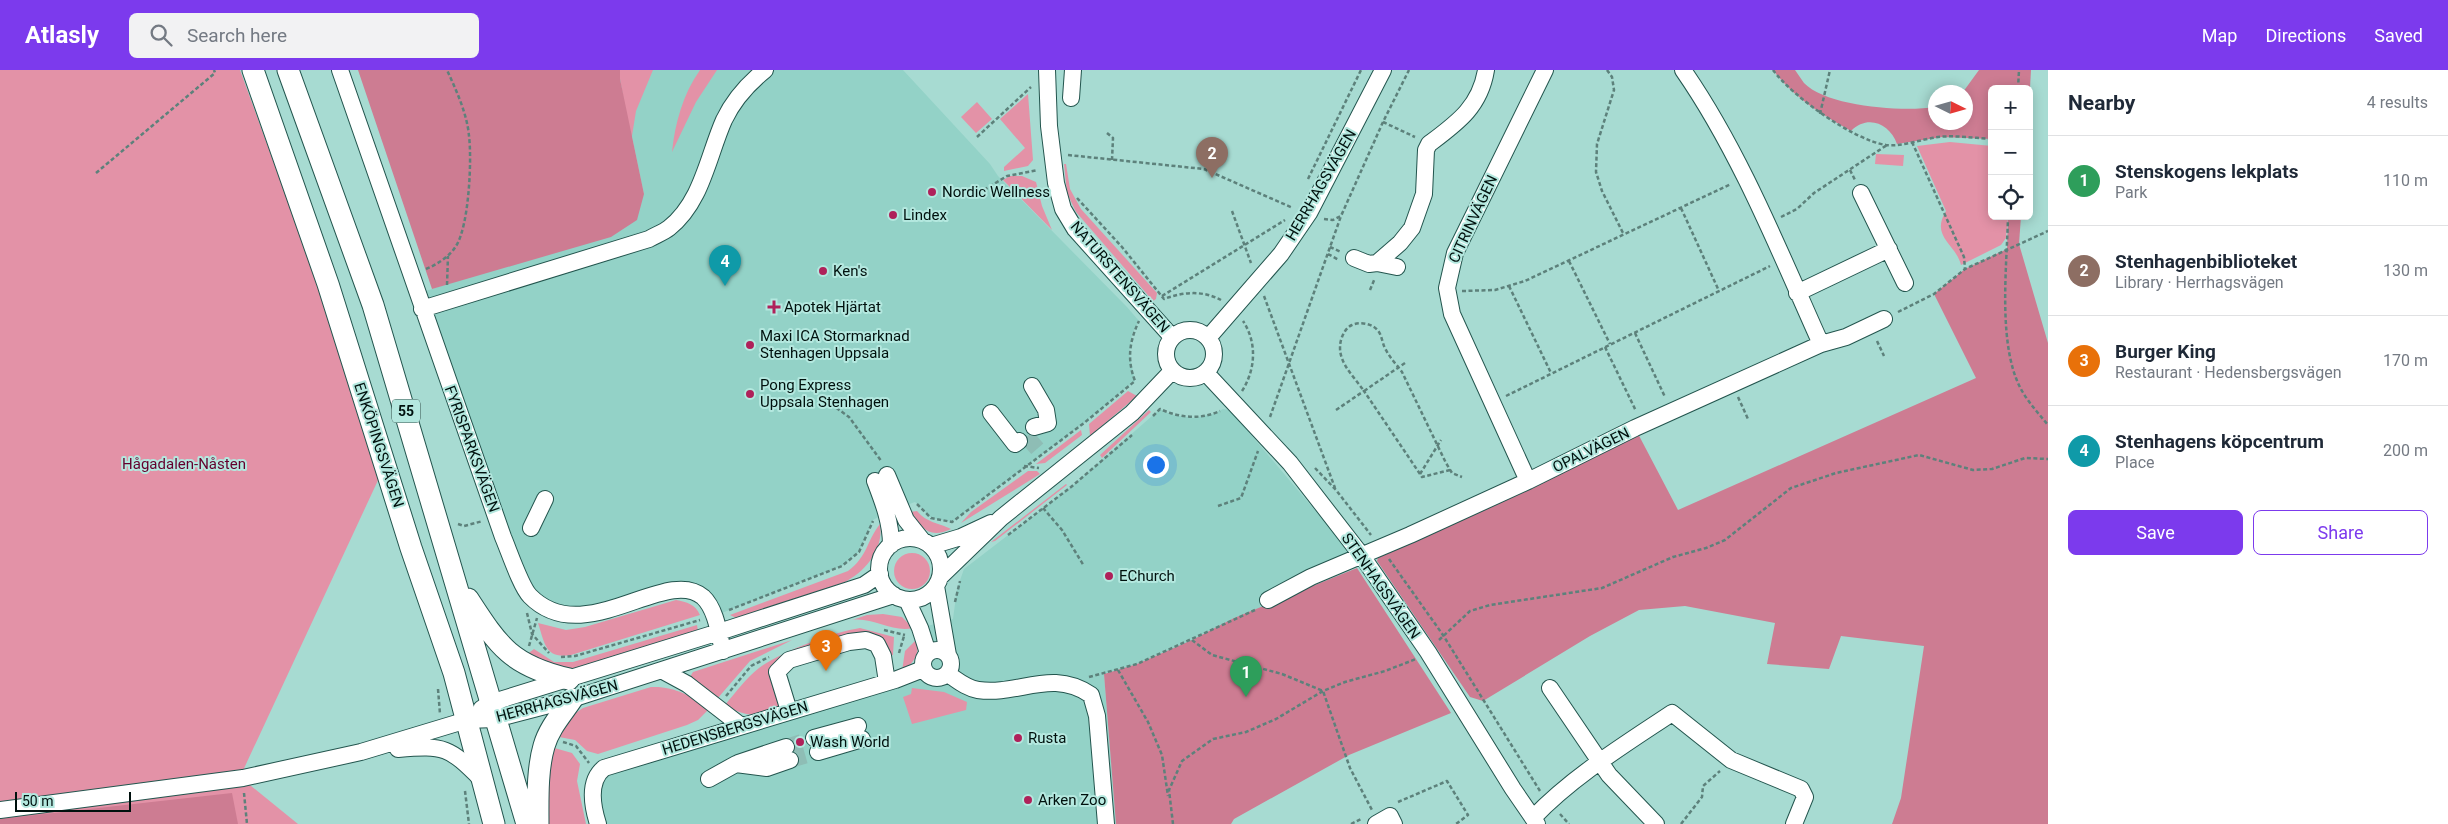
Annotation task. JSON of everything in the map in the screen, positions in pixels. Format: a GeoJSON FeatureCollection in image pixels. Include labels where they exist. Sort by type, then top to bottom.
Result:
{"type":"FeatureCollection","features":[{"type":"Feature","properties":{"kind":"main road","name":"ENKÖPINGSVÄGEN"},"geometry":{"type":"LineString","coordinates":[[253,70],[328,284],[411,548],[454,673],[494,824]]}},
{"type":"Feature","properties":{"kind":"main road","name":"55"},"geometry":{"type":"LineString","coordinates":[[288,70],[374,305],[527,824]]}},
{"type":"Feature","properties":{"kind":"main road"},"geometry":{"type":"LineString","coordinates":[[457,582],[491,635],[505,651],[571,689],[544,746],[538,786],[538,824]]}},
{"type":"Feature","properties":{"kind":"street","name":"FYRISPARKSVÄGEN"},"geometry":{"type":"LineString","coordinates":[[340,70],[503,537],[528,594],[541,606],[555,612],[570,615],[593,614],[672,590],[691,590],[704,598],[714,616],[723,650]]}},
{"type":"Feature","properties":{"kind":"street"},"geometry":{"type":"LineString","coordinates":[[422,308],[649,239],[670,228],[696,194],[725,119],[740,95],[765,70]]}},
{"type":"Feature","properties":{"kind":"street","name":"NATURSTENSVÄGEN"},"geometry":{"type":"LineString","coordinates":[[1047,70],[1052,157],[1062,209],[1075,228],[1172,337]]}},
{"type":"Feature","properties":{"kind":"street"},"geometry":{"type":"LineString","coordinates":[[1071,98],[1073,70]]}},
{"type":"Feature","properties":{"kind":"street","name":"HERRHAGSVÄGEN"},"geometry":{"type":"LineString","coordinates":[[1208,338],[1281,254],[1309,213],[1383,70]]}},
{"type":"Feature","properties":{"kind":"street"},"geometry":{"type":"LineString","coordinates":[[1377,263],[1400,243],[1419,222],[1423,200],[1431,180],[1425,157],[1430,144],[1453,134],[1480,98],[1486,70]]}},
{"type":"Feature","properties":{"kind":"street","name":"CITRINVÄGEN"},"geometry":{"type":"LineString","coordinates":[[1528,481],[1452,314],[1447,288],[1455,253],[1545,70]]}},
{"type":"Feature","properties":{"kind":"street"},"geometry":{"type":"LineString","coordinates":[[1683,70],[1710,113],[1744,178],[1821,344]]}},
{"type":"Feature","properties":{"kind":"street"},"geometry":{"type":"LineString","coordinates":[[1861,193],[1906,283]]}},
{"type":"Feature","properties":{"kind":"street"},"geometry":{"type":"LineString","coordinates":[[1798,293],[1889,249]]}},
{"type":"Feature","properties":{"kind":"street"},"geometry":{"type":"LineString","coordinates":[[1354,258],[1369,264],[1377,263],[1397,267]]}},
{"type":"Feature","properties":{"kind":"street","name":"OPALVÄGEN"},"geometry":{"type":"LineString","coordinates":[[1262,604],[1311,577],[1528,481],[1635,428],[1821,344],[1846,337],[1884,319]]}},
{"type":"Feature","properties":{"kind":"street"},"geometry":{"type":"LineString","coordinates":[[1194,330],[1208,338],[1214,352],[1210,367],[1206,373],[1199,377],[1185,378],[1172,371],[1167,363],[1165,354],[1167,345],[1172,337],[1179,332],[1194,330]]}},
{"type":"Feature","properties":{"kind":"street"},"geometry":{"type":"LineString","coordinates":[[900,597],[921,598],[1001,518],[1132,414],[1172,371]]}},
{"type":"Feature","properties":{"kind":"street","name":"STENHAGSVÄGEN"},"geometry":{"type":"LineString","coordinates":[[1206,373],[1290,463],[1362,556],[1428,652],[1535,821],[1549,802],[1600,762],[1672,713],[1731,760],[1804,792],[1794,824]]}},
{"type":"Feature","properties":{"kind":"street"},"geometry":{"type":"LineString","coordinates":[[1032,386],[1046,410],[1041,428]]}},
{"type":"Feature","properties":{"kind":"street"},"geometry":{"type":"LineString","coordinates":[[991,413],[1020,444]]}},
{"type":"Feature","properties":{"kind":"street"},"geometry":{"type":"LineString","coordinates":[[883,475],[906,520],[938,556],[941,567],[938,582],[951,667],[948,674]]}},
{"type":"Feature","properties":{"kind":"street"},"geometry":{"type":"LineString","coordinates":[[883,475],[891,531],[891,545]]}},
{"type":"Feature","properties":{"kind":"street"},"geometry":{"type":"LineString","coordinates":[[531,528],[545,499]]}},
{"type":"Feature","properties":{"kind":"street"},"geometry":{"type":"LineString","coordinates":[[928,653],[920,628],[900,597],[886,588],[880,574],[882,556],[891,545],[901,539],[912,538],[926,543],[961,537],[1001,518]]}},
{"type":"Feature","properties":{"kind":"street","name":"HERRHAGSVÄGEN"},"geometry":{"type":"LineString","coordinates":[[571,689],[719,632],[864,585],[880,574]]}},
{"type":"Feature","properties":{"kind":"street","name":"HERRHAGSVÄGEN"},"geometry":{"type":"LineString","coordinates":[[360,752],[571,689],[663,671],[723,650],[900,597]]}},
{"type":"Feature","properties":{"kind":"street"},"geometry":{"type":"LineString","coordinates":[[788,711],[777,672],[789,660],[849,642],[866,640],[877,644],[883,656],[887,682]]}},
{"type":"Feature","properties":{"kind":"street"},"geometry":{"type":"LineString","coordinates":[[948,655],[940,650],[928,653],[923,661],[923,669],[934,678],[948,674]]}},
{"type":"Feature","properties":{"kind":"street","name":"HEDENSBERGSVÄGEN"},"geometry":{"type":"LineString","coordinates":[[598,824],[592,785],[596,775],[604,768],[887,682],[923,669]]}},
{"type":"Feature","properties":{"kind":"street"},"geometry":{"type":"LineString","coordinates":[[663,671],[687,684],[740,726]]}},
{"type":"Feature","properties":{"kind":"street"},"geometry":{"type":"LineString","coordinates":[[948,674],[965,686],[978,690],[1062,682],[1078,686],[1091,695],[1097,716],[1106,824]]}},
{"type":"Feature","properties":{"kind":"street"},"geometry":{"type":"LineString","coordinates":[[1550,688],[1600,762],[1626,794],[1656,824]]}},
{"type":"Feature","properties":{"kind":"street"},"geometry":{"type":"LineString","coordinates":[[816,745],[860,732]]}},
{"type":"Feature","properties":{"kind":"street"},"geometry":{"type":"LineString","coordinates":[[0,810],[243,778],[360,752],[431,746],[445,749],[458,756],[482,780]]}},
{"type":"Feature","properties":{"kind":"street"},"geometry":{"type":"LineString","coordinates":[[709,778],[736,764],[768,768],[788,753]]}},
{"type":"Feature","properties":{"kind":"street"},"geometry":{"type":"LineString","coordinates":[[1373,817],[1390,816],[1394,824]]}},
{"type":"Feature","properties":{"kind":"path"},"geometry":{"type":"LineString","coordinates":[[96,172],[215,73],[214,70]]}},
{"type":"Feature","properties":{"kind":"path"},"geometry":{"type":"LineString","coordinates":[[410,273],[429,268],[448,256],[457,245],[464,221],[470,163],[469,134],[458,93],[448,70]]}},
{"type":"Feature","properties":{"kind":"path"},"geometry":{"type":"LineString","coordinates":[[1307,182],[1361,70]]}},
{"type":"Feature","properties":{"kind":"path"},"geometry":{"type":"LineString","coordinates":[[1607,70],[1612,77],[1614,90],[1598,144],[1596,172],[1602,192],[1624,235]]}},
{"type":"Feature","properties":{"kind":"path"},"geometry":{"type":"LineString","coordinates":[[1773,70],[1782,83],[1820,114],[1867,138],[1887,145],[1942,137],[1988,139]]}},
{"type":"Feature","properties":{"kind":"path"},"geometry":{"type":"LineString","coordinates":[[1820,114],[1830,70]]}},
{"type":"Feature","properties":{"kind":"path"},"geometry":{"type":"LineString","coordinates":[[2018,85],[2020,70]]}},
{"type":"Feature","properties":{"kind":"path"},"geometry":{"type":"LineString","coordinates":[[977,137],[1034,85]]}},
{"type":"Feature","properties":{"kind":"path"},"geometry":{"type":"LineString","coordinates":[[1383,122],[1430,144]]}},
{"type":"Feature","properties":{"kind":"path"},"geometry":{"type":"LineString","coordinates":[[1108,133],[1114,138],[1112,160]]}},
{"type":"Feature","properties":{"kind":"path"},"geometry":{"type":"LineString","coordinates":[[1912,142],[1964,257],[1965,269]]}},
{"type":"Feature","properties":{"kind":"path"},"geometry":{"type":"LineString","coordinates":[[1766,224],[1797,209],[1814,193],[1887,145]]}},
{"type":"Feature","properties":{"kind":"path"},"geometry":{"type":"LineString","coordinates":[[1066,154],[1204,169],[1299,211]]}},
{"type":"Feature","properties":{"kind":"path"},"geometry":{"type":"LineString","coordinates":[[984,190],[1007,176],[1042,169]]}},
{"type":"Feature","properties":{"kind":"path"},"geometry":{"type":"LineString","coordinates":[[1447,288],[1482,291],[1509,286],[1569,261],[1744,178]]}},
{"type":"Feature","properties":{"kind":"path"},"geometry":{"type":"LineString","coordinates":[[1073,192],[1081,205],[1122,247],[1164,299],[1175,295],[1198,293],[1216,298],[1234,309],[1246,326],[1253,345]]}},
{"type":"Feature","properties":{"kind":"path"},"geometry":{"type":"LineString","coordinates":[[1681,208],[1719,291]]}},
{"type":"Feature","properties":{"kind":"path"},"geometry":{"type":"LineString","coordinates":[[1232,211],[1336,490]]}},
{"type":"Feature","properties":{"kind":"path"},"geometry":{"type":"LineString","coordinates":[[1162,297],[1291,216]]}},
{"type":"Feature","properties":{"kind":"path"},"geometry":{"type":"LineString","coordinates":[[1218,506],[1241,498],[1341,216]]}},
{"type":"Feature","properties":{"kind":"path"},"geometry":{"type":"LineString","coordinates":[[2008,220],[2006,305],[2009,350],[2022,391],[2048,425]]}},
{"type":"Feature","properties":{"kind":"path"},"geometry":{"type":"LineString","coordinates":[[1884,319],[1934,294],[1965,269],[2048,231]]}},
{"type":"Feature","properties":{"kind":"path"},"geometry":{"type":"LineString","coordinates":[[2004,242],[2008,244]]}},
{"type":"Feature","properties":{"kind":"path"},"geometry":{"type":"LineString","coordinates":[[446,301],[448,256]]}},
{"type":"Feature","properties":{"kind":"path"},"geometry":{"type":"LineString","coordinates":[[1492,402],[1783,260]]}},
{"type":"Feature","properties":{"kind":"path"},"geometry":{"type":"LineString","coordinates":[[1569,261],[1610,344]]}},
{"type":"Feature","properties":{"kind":"path"},"geometry":{"type":"LineString","coordinates":[[1509,286],[1550,373]]}},
{"type":"Feature","properties":{"kind":"path"},"geometry":{"type":"LineString","coordinates":[[1450,470],[1422,477],[1343,362],[1340,353],[1340,343],[1346,329],[1361,323],[1375,328],[1382,338],[1384,348],[1398,366],[1450,470],[1457,476],[1462,477]]}},
{"type":"Feature","properties":{"kind":"path"},"geometry":{"type":"LineString","coordinates":[[1635,333],[1667,401]]}},
{"type":"Feature","properties":{"kind":"path"},"geometry":{"type":"LineString","coordinates":[[1605,347],[1638,415]]}},
{"type":"Feature","properties":{"kind":"path"},"geometry":{"type":"LineString","coordinates":[[1336,410],[1405,363]]}},
{"type":"Feature","properties":{"kind":"path"},"geometry":{"type":"LineString","coordinates":[[1732,385],[1748,419]]}},
{"type":"Feature","properties":{"kind":"path"},"geometry":{"type":"LineString","coordinates":[[831,404],[849,417],[883,475]]}},
{"type":"Feature","properties":{"kind":"path"},"geometry":{"type":"LineString","coordinates":[[1420,474],[1441,440]]}},
{"type":"Feature","properties":{"kind":"path"},"geometry":{"type":"LineString","coordinates":[[1173,824],[1169,790],[1182,761],[1213,739],[1246,732],[1276,719],[1323,691],[1346,682],[1386,671],[1428,652],[1470,611],[1490,605],[1602,588],[1673,557],[1706,548],[1725,540],[1791,488],[1836,473],[1919,455],[1965,469],[1981,471],[2025,458],[2048,459]]}},
{"type":"Feature","properties":{"kind":"path"},"geometry":{"type":"LineString","coordinates":[[1043,508],[1062,530],[1084,566]]}},
{"type":"Feature","properties":{"kind":"path"},"geometry":{"type":"LineString","coordinates":[[458,524],[464,526],[489,520]]}},
{"type":"Feature","properties":{"kind":"path"},"geometry":{"type":"LineString","coordinates":[[1062,682],[1137,664],[1192,640],[1262,604]]}},
{"type":"Feature","properties":{"kind":"path"},"geometry":{"type":"LineString","coordinates":[[1192,640],[1212,655],[1282,674],[1323,691],[1350,768],[1373,817]]}},
{"type":"Feature","properties":{"kind":"path"},"geometry":{"type":"LineString","coordinates":[[1118,670],[1148,722],[1162,755],[1166,790],[1169,799]]}},
{"type":"Feature","properties":{"kind":"path"},"geometry":{"type":"LineString","coordinates":[[438,688],[438,706],[443,728]]}},
{"type":"Feature","properties":{"kind":"path"},"geometry":{"type":"LineString","coordinates":[[1681,824],[1702,797],[1703,786],[1731,760]]}},
{"type":"Feature","properties":{"kind":"path"},"geometry":{"type":"LineString","coordinates":[[243,778],[247,824]]}},
{"type":"Feature","properties":{"kind":"path"},"geometry":{"type":"LineString","coordinates":[[1390,806],[1447,781],[1468,815],[1456,824]]}},
{"type":"Feature","properties":{"kind":"shaded area"},"geometry":{"type":"Polygon","coordinates":[[[358,70],[620,70],[620,79],[644,194],[637,220],[611,237],[432,289],[358,70]]]}},
{"type":"Feature","properties":{"kind":"shaded area"},"geometry":{"type":"Polygon","coordinates":[[[620,70],[903,70],[990,164],[998,176],[1139,321],[1132,334],[1129,353],[1135,381],[1084,423],[952,522],[931,518],[915,502],[887,512],[873,520],[859,552],[842,566],[714,616],[691,590],[570,615],[528,595],[417,294],[459,280],[644,194],[620,79],[620,70]]]}},
{"type":"Feature","properties":{"kind":"shaded area"},"geometry":{"type":"Polygon","coordinates":[[[1773,70],[1795,70],[1804,83],[1830,98],[1866,106],[1886,108],[1928,108],[1928,130],[1973,130],[1973,85],[1968,85],[1979,70],[2031,70],[2030,85],[1988,85],[1988,139],[1942,137],[1897,144],[1889,131],[1878,124],[1864,123],[1851,131],[1829,119],[1799,97],[1773,70]]]}},
{"type":"Feature","properties":{"kind":"shaded area"},"geometry":{"type":"Polygon","coordinates":[[[2008,220],[2021,220],[2019,244],[2048,343],[2048,824],[1892,824],[1901,798],[1924,646],[1841,636],[1829,669],[1767,664],[1775,623],[1685,606],[1639,610],[1590,636],[1483,701],[1470,697],[1377,561],[1381,548],[1635,428],[1678,510],[1976,378],[1934,294],[1965,269],[2007,249],[2008,220]]]}},
{"type":"Feature","properties":{"kind":"shaded area"},"geometry":{"type":"Polygon","coordinates":[[[1160,409],[1172,415],[1194,418],[1213,414],[1223,409],[1230,410],[1351,553],[1273,603],[1234,618],[1192,640],[1137,664],[1104,674],[1116,824],[598,824],[596,775],[923,669],[925,656],[920,628],[953,619],[957,589],[964,569],[1071,487],[1160,409]]]}},
{"type":"Feature","properties":{"kind":"shaded area"},"geometry":{"type":"Polygon","coordinates":[[[1357,568],[1451,713],[1349,755],[1234,819],[1231,824],[1116,824],[1104,674],[1137,664],[1192,640],[1234,618],[1357,568]]]}},
{"type":"Feature","properties":{"kind":"shaded area"},"geometry":{"type":"Polygon","coordinates":[[[232,793],[238,824],[0,824],[0,819],[232,793]]]}},
{"type":"Feature","properties":{"kind":"green space","name":"Hågadalen-Nåsten"},"geometry":{"type":"Polygon","coordinates":[[[0,70],[240,70],[318,284],[380,476],[240,777],[298,824],[0,824],[0,70]]]}},
{"type":"Feature","properties":{"kind":"green space"},"geometry":{"type":"Polygon","coordinates":[[[620,70],[653,70],[636,111],[631,142],[620,79],[620,70]]]}},
{"type":"Feature","properties":{"kind":"green space"},"geometry":{"type":"Polygon","coordinates":[[[700,70],[717,70],[696,102],[672,152],[675,130],[684,99],[700,70]]]}},
{"type":"Feature","properties":{"kind":"green space"},"geometry":{"type":"Polygon","coordinates":[[[1028,94],[1033,160],[1028,166],[1004,171],[1004,167],[1025,148],[1000,119],[1028,94]]]}},
{"type":"Feature","properties":{"kind":"green space"},"geometry":{"type":"Polygon","coordinates":[[[977,102],[992,119],[976,133],[961,117],[977,102]]]}},
{"type":"Feature","properties":{"kind":"green space"},"geometry":{"type":"Polygon","coordinates":[[[1950,142],[1988,146],[1988,220],[2008,220],[2006,238],[2001,245],[1961,265],[1942,234],[1942,220],[1946,211],[1917,146],[1950,142]]]}},
{"type":"Feature","properties":{"kind":"green space"},"geometry":{"type":"Polygon","coordinates":[[[1876,154],[1904,155],[1903,166],[1875,164],[1876,154]]]}},
{"type":"Feature","properties":{"kind":"green space"},"geometry":{"type":"Polygon","coordinates":[[[1064,164],[1066,164],[1070,189],[1081,209],[1157,293],[1156,299],[1153,301],[1076,212],[1067,193],[1064,164]]]}},
{"type":"Feature","properties":{"kind":"green space"},"geometry":{"type":"Polygon","coordinates":[[[1010,176],[1022,176],[1036,182],[1042,206],[1052,230],[1003,180],[1010,176]]]}},
{"type":"Feature","properties":{"kind":"green space"},"geometry":{"type":"Polygon","coordinates":[[[1128,391],[1137,396],[1090,436],[1089,424],[1128,391]]]}},
{"type":"Feature","properties":{"kind":"green space"},"geometry":{"type":"Polygon","coordinates":[[[1149,410],[1151,412],[1102,458],[1100,455],[1149,410]]]}},
{"type":"Feature","properties":{"kind":"green space"},"geometry":{"type":"Polygon","coordinates":[[[1081,430],[1082,435],[1045,463],[1036,464],[1081,430]]]}},
{"type":"Feature","properties":{"kind":"green space"},"geometry":{"type":"Polygon","coordinates":[[[1028,471],[1037,471],[1040,474],[961,523],[971,512],[1028,471]]]}},
{"type":"Feature","properties":{"kind":"green space"},"geometry":{"type":"Polygon","coordinates":[[[1066,484],[995,541],[991,542],[1066,484]]]}},
{"type":"Feature","properties":{"kind":"green space"},"geometry":{"type":"Polygon","coordinates":[[[917,511],[928,520],[951,529],[937,533],[927,531],[910,512],[917,511]]]}},
{"type":"Feature","properties":{"kind":"green space"},"geometry":{"type":"Polygon","coordinates":[[[880,524],[879,542],[872,558],[860,572],[845,582],[738,619],[730,615],[848,571],[859,560],[880,524]]]}},
{"type":"Feature","properties":{"kind":"green space"},"geometry":{"type":"Polygon","coordinates":[[[912,553],[919,554],[925,558],[929,564],[929,578],[925,584],[919,588],[912,589],[905,588],[899,584],[895,578],[894,571],[895,564],[899,558],[905,554],[912,553]]]}},
{"type":"Feature","properties":{"kind":"green space"},"geometry":{"type":"Polygon","coordinates":[[[676,600],[690,604],[696,608],[700,615],[571,655],[562,656],[551,652],[547,648],[538,623],[566,630],[585,627],[676,600]]]}},
{"type":"Feature","properties":{"kind":"green space"},"geometry":{"type":"Polygon","coordinates":[[[883,614],[902,617],[913,628],[905,629],[868,621],[852,620],[867,615],[883,614]]]}},
{"type":"Feature","properties":{"kind":"green space"},"geometry":{"type":"Polygon","coordinates":[[[697,625],[698,631],[568,670],[522,658],[534,649],[554,662],[573,662],[697,625]]]}},
{"type":"Feature","properties":{"kind":"green space"},"geometry":{"type":"Polygon","coordinates":[[[860,628],[894,637],[893,655],[890,656],[880,639],[785,656],[781,710],[752,715],[725,705],[750,676],[768,662],[808,644],[860,628]]]}},
{"type":"Feature","properties":{"kind":"green space"},"geometry":{"type":"Polygon","coordinates":[[[917,639],[917,654],[910,665],[902,671],[905,651],[917,639]]]}},
{"type":"Feature","properties":{"kind":"green space"},"geometry":{"type":"Polygon","coordinates":[[[792,640],[750,661],[717,699],[690,677],[693,672],[792,640]]]}},
{"type":"Feature","properties":{"kind":"green space"},"geometry":{"type":"Polygon","coordinates":[[[651,687],[675,690],[710,708],[698,720],[687,725],[598,754],[587,751],[575,740],[559,737],[571,716],[583,708],[651,687]]]}},
{"type":"Feature","properties":{"kind":"green space"},"geometry":{"type":"Polygon","coordinates":[[[912,688],[944,692],[967,702],[966,710],[912,724],[903,697],[911,694],[912,688]]]}},
{"type":"Feature","properties":{"kind":"green space"},"geometry":{"type":"Polygon","coordinates":[[[551,747],[572,753],[580,764],[577,781],[586,824],[549,824],[546,804],[551,747]]]}},
{"type":"Feature","properties":{"kind":"tunnel"},"geometry":{"type":"LineString","coordinates":[[1026,448],[1041,435]]}},
{"type":"Feature","properties":{"kind":"tunnel"},"geometry":{"type":"LineString","coordinates":[[786,747],[814,738]]}},
{"type":"Feature","properties":{"kind":"tunnel"},"geometry":{"type":"LineString","coordinates":[[790,760],[818,752]]}},
{"type":"Feature","properties":{"kind":"place","name":"Stenhagenbiblioteket"},"geometry":{"type":"Point","coordinates":[1212,178]}},
{"type":"Feature","properties":{"kind":"place","name":"Nordic Wellness"},"geometry":{"type":"Point","coordinates":[932,192]}},
{"type":"Feature","properties":{"kind":"place","name":"Lindex"},"geometry":{"type":"Point","coordinates":[893,215]}},
{"type":"Feature","properties":{"kind":"place","name":"Ken's"},"geometry":{"type":"Point","coordinates":[823,271]}},
{"type":"Feature","properties":{"kind":"place","name":"Stenhagens köpcentrum"},"geometry":{"type":"Point","coordinates":[725,286]}},
{"type":"Feature","properties":{"kind":"place","name":"Apotek Hjärtat"},"geometry":{"type":"Point","coordinates":[774,307]}},
{"type":"Feature","properties":{"kind":"place","name":"Maxi ICA Stormarknad Stenhagen Uppsala"},"geometry":{"type":"Point","coordinates":[750,345]}},
{"type":"Feature","properties":{"kind":"place","name":"Pong Express Uppsala Stenhagen"},"geometry":{"type":"Point","coordinates":[750,394]}},
{"type":"Feature","properties":{"kind":"place","name":"EChurch"},"geometry":{"type":"Point","coordinates":[1109,576]}},
{"type":"Feature","properties":{"kind":"place","name":"Burger King"},"geometry":{"type":"Point","coordinates":[826,671]}},
{"type":"Feature","properties":{"kind":"place","name":"Stenskogens lekplats"},"geometry":{"type":"Point","coordinates":[1246,697]}},
{"type":"Feature","properties":{"kind":"place","name":"Rusta"},"geometry":{"type":"Point","coordinates":[1018,738]}},
{"type":"Feature","properties":{"kind":"place","name":"Wash World"},"geometry":{"type":"Point","coordinates":[800,742]}},
{"type":"Feature","properties":{"kind":"place","name":"Arken Zoo"},"geometry":{"type":"Point","coordinates":[1028,800]}}]}
